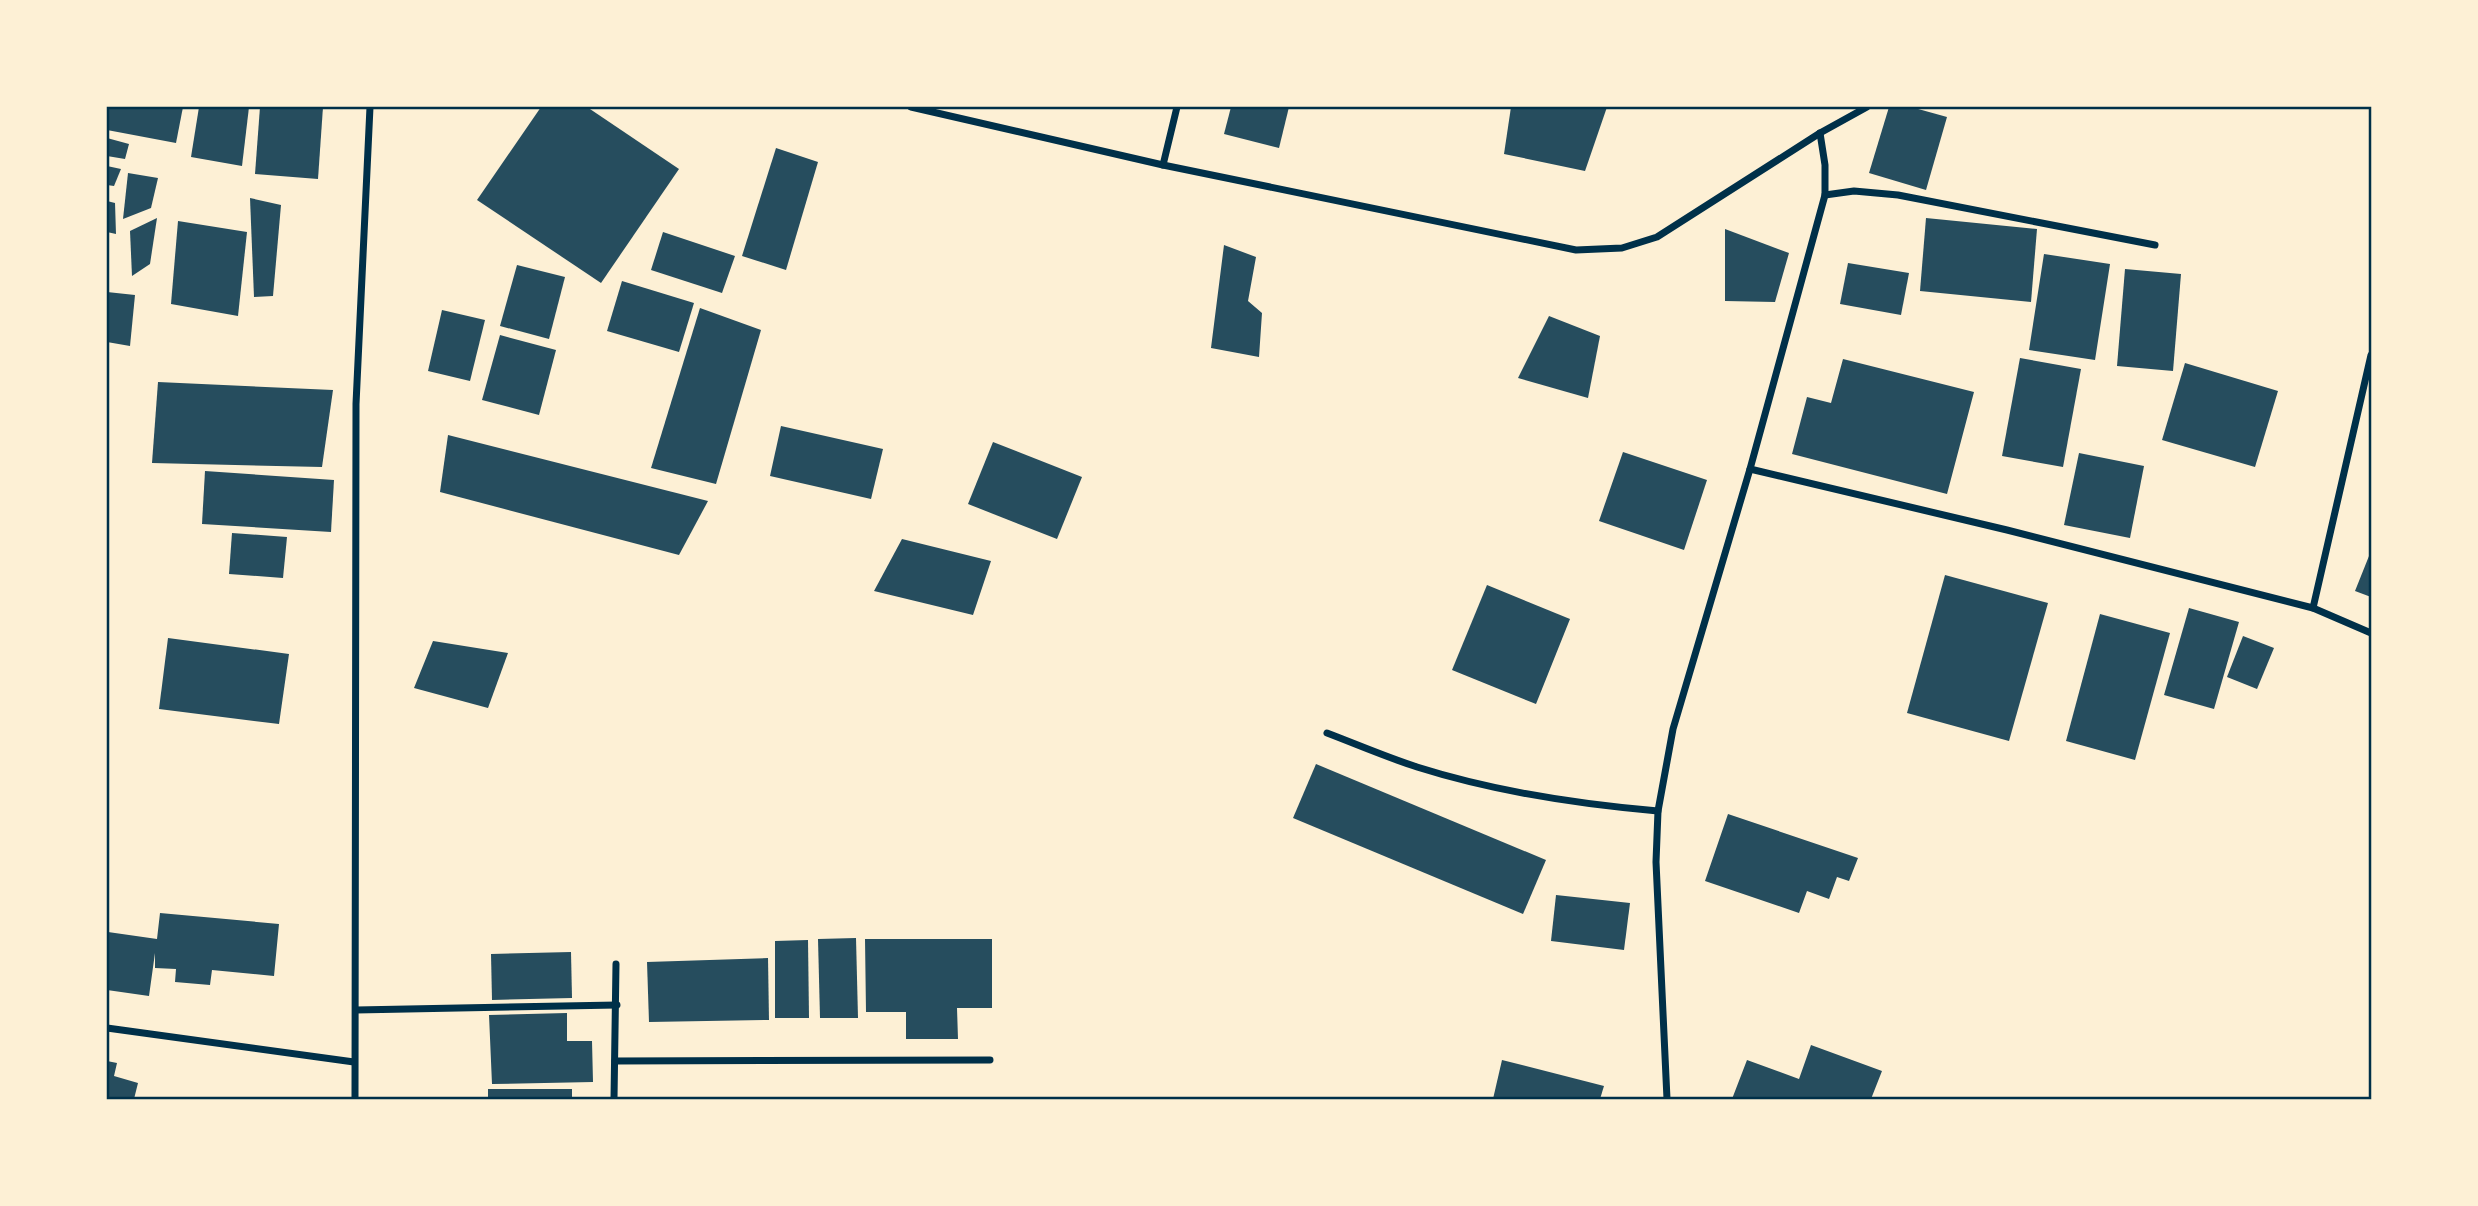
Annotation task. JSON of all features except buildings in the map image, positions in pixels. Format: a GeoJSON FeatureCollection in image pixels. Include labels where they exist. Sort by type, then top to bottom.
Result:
{"type":"FeatureCollection","features":[{"type":"Feature","properties":{"kind":"street"},"geometry":{"type":"LineString","coordinates":[[355,1099],[356,404],[370,107]]}},
{"type":"Feature","properties":{"kind":"street"},"geometry":{"type":"LineString","coordinates":[[911,107],[1163,165],[1576,250],[1622,247],[1657,237],[1820,133],[1867,107]]}},
{"type":"Feature","properties":{"kind":"street"},"geometry":{"type":"LineString","coordinates":[[1163,165],[1177,107]]}},
{"type":"Feature","properties":{"kind":"street"},"geometry":{"type":"LineString","coordinates":[[1667,1099],[1656,862],[1658,811],[1673,729],[1825,194],[1825,164],[1820,133]]}},
{"type":"Feature","properties":{"kind":"street"},"geometry":{"type":"LineString","coordinates":[[1825,194],[1854,191],[1898,195],[2155,245]]}},
{"type":"Feature","properties":{"kind":"street"},"geometry":{"type":"LineString","coordinates":[[2313,608],[2371,355]]}},
{"type":"Feature","properties":{"kind":"street"},"geometry":{"type":"LineString","coordinates":[[1749,469],[2007,530],[2313,608],[2371,633]]}},
{"type":"Feature","properties":{"kind":"street"},"geometry":{"type":"LineString","coordinates":[[1327,733],[1415,767],[1479,785],[1534,797],[1658,811]]}},
{"type":"Feature","properties":{"kind":"street"},"geometry":{"type":"LineString","coordinates":[[614,1099],[616,964]]}},
{"type":"Feature","properties":{"kind":"street"},"geometry":{"type":"LineString","coordinates":[[356,1010],[617,1005]]}},
{"type":"Feature","properties":{"kind":"street"},"geometry":{"type":"LineString","coordinates":[[107,1028],[354,1062]]}},
{"type":"Feature","properties":{"kind":"street"},"geometry":{"type":"LineString","coordinates":[[615,1061],[990,1060]]}}]}
